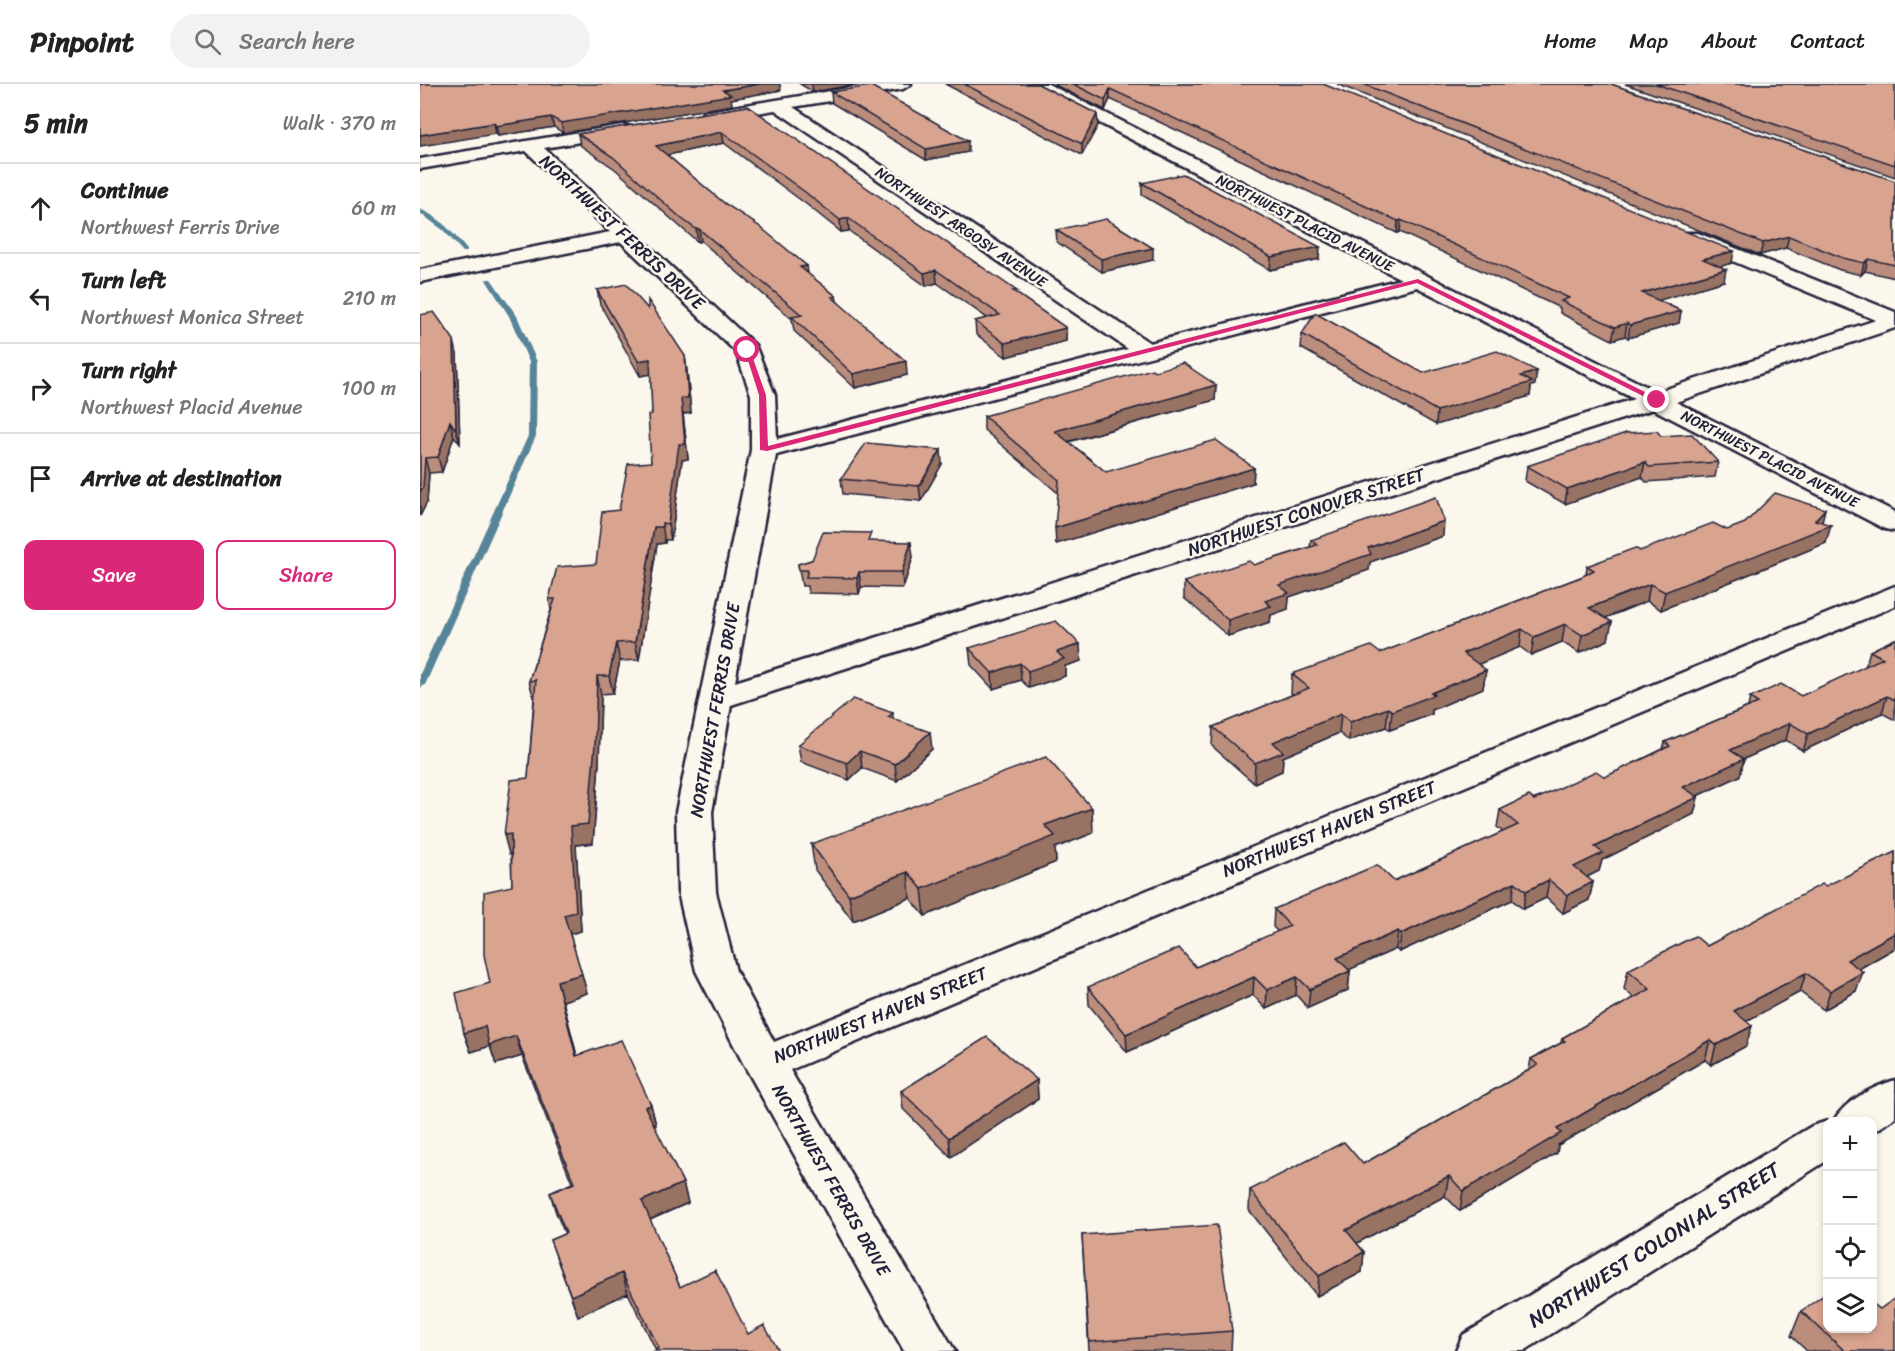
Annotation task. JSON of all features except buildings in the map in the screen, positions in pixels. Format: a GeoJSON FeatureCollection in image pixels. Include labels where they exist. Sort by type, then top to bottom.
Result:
{"type":"FeatureCollection","features":[{"type":"Feature","properties":{"kind":"street"},"geometry":{"type":"LineString","coordinates":[[695,118],[903,84]]}},
{"type":"Feature","properties":{"kind":"street","name":"NORTHWEST PLACID AVENUE"},"geometry":{"type":"LineString","coordinates":[[1036,84],[1895,523]]}},
{"type":"Feature","properties":{"kind":"street","name":"NORTHWEST ARGOSY AVENUE"},"geometry":{"type":"LineString","coordinates":[[778,105],[1145,350]]}},
{"type":"Feature","properties":{"kind":"street"},"geometry":{"type":"LineString","coordinates":[[420,164],[636,128]]}},
{"type":"Feature","properties":{"kind":"street","name":"NORTHWEST FERRIS DRIVE"},"geometry":{"type":"LineString","coordinates":[[531,146],[747,350],[763,395],[764,450],[694,812],[697,892],[716,971],[764,1063],[930,1351]]}},
{"type":"Feature","properties":{"kind":"street"},"geometry":{"type":"LineString","coordinates":[[1677,231],[1895,321]]}},
{"type":"Feature","properties":{"kind":"street"},"geometry":{"type":"LineString","coordinates":[[420,276],[624,235]]}},
{"type":"Feature","properties":{"kind":"street"},"geometry":{"type":"LineString","coordinates":[[764,450],[1418,281]]}},
{"type":"Feature","properties":{"kind":"street","name":"NORTHWEST CONOVER STREET"},"geometry":{"type":"LineString","coordinates":[[716,699],[1657,400],[1895,321]]}},
{"type":"Feature","properties":{"kind":"street","name":"NORTHWEST HAVEN STREET"},"geometry":{"type":"LineString","coordinates":[[764,1063],[1895,596]]}},
{"type":"Feature","properties":{"kind":"street"},"geometry":{"type":"LineString","coordinates":[[1863,1117],[1895,1097]]}},
{"type":"Feature","properties":{"kind":"street","name":"NORTHWEST COLONIAL STREET"},"geometry":{"type":"LineString","coordinates":[[1481,1351],[1823,1140]]}},
{"type":"Feature","properties":{"kind":"waterway"},"geometry":{"type":"LineString","coordinates":[[420,211],[439,223],[465,251]]}},
{"type":"Feature","properties":{"kind":"waterway"},"geometry":{"type":"LineString","coordinates":[[420,685],[532,436],[533,362],[513,316],[489,280]]}},
{"type":"Feature","properties":{"kind":"route"},"geometry":{"type":"LineString","coordinates":[[747,350],[763,395],[764,450],[1418,281],[1657,400]]}}]}
